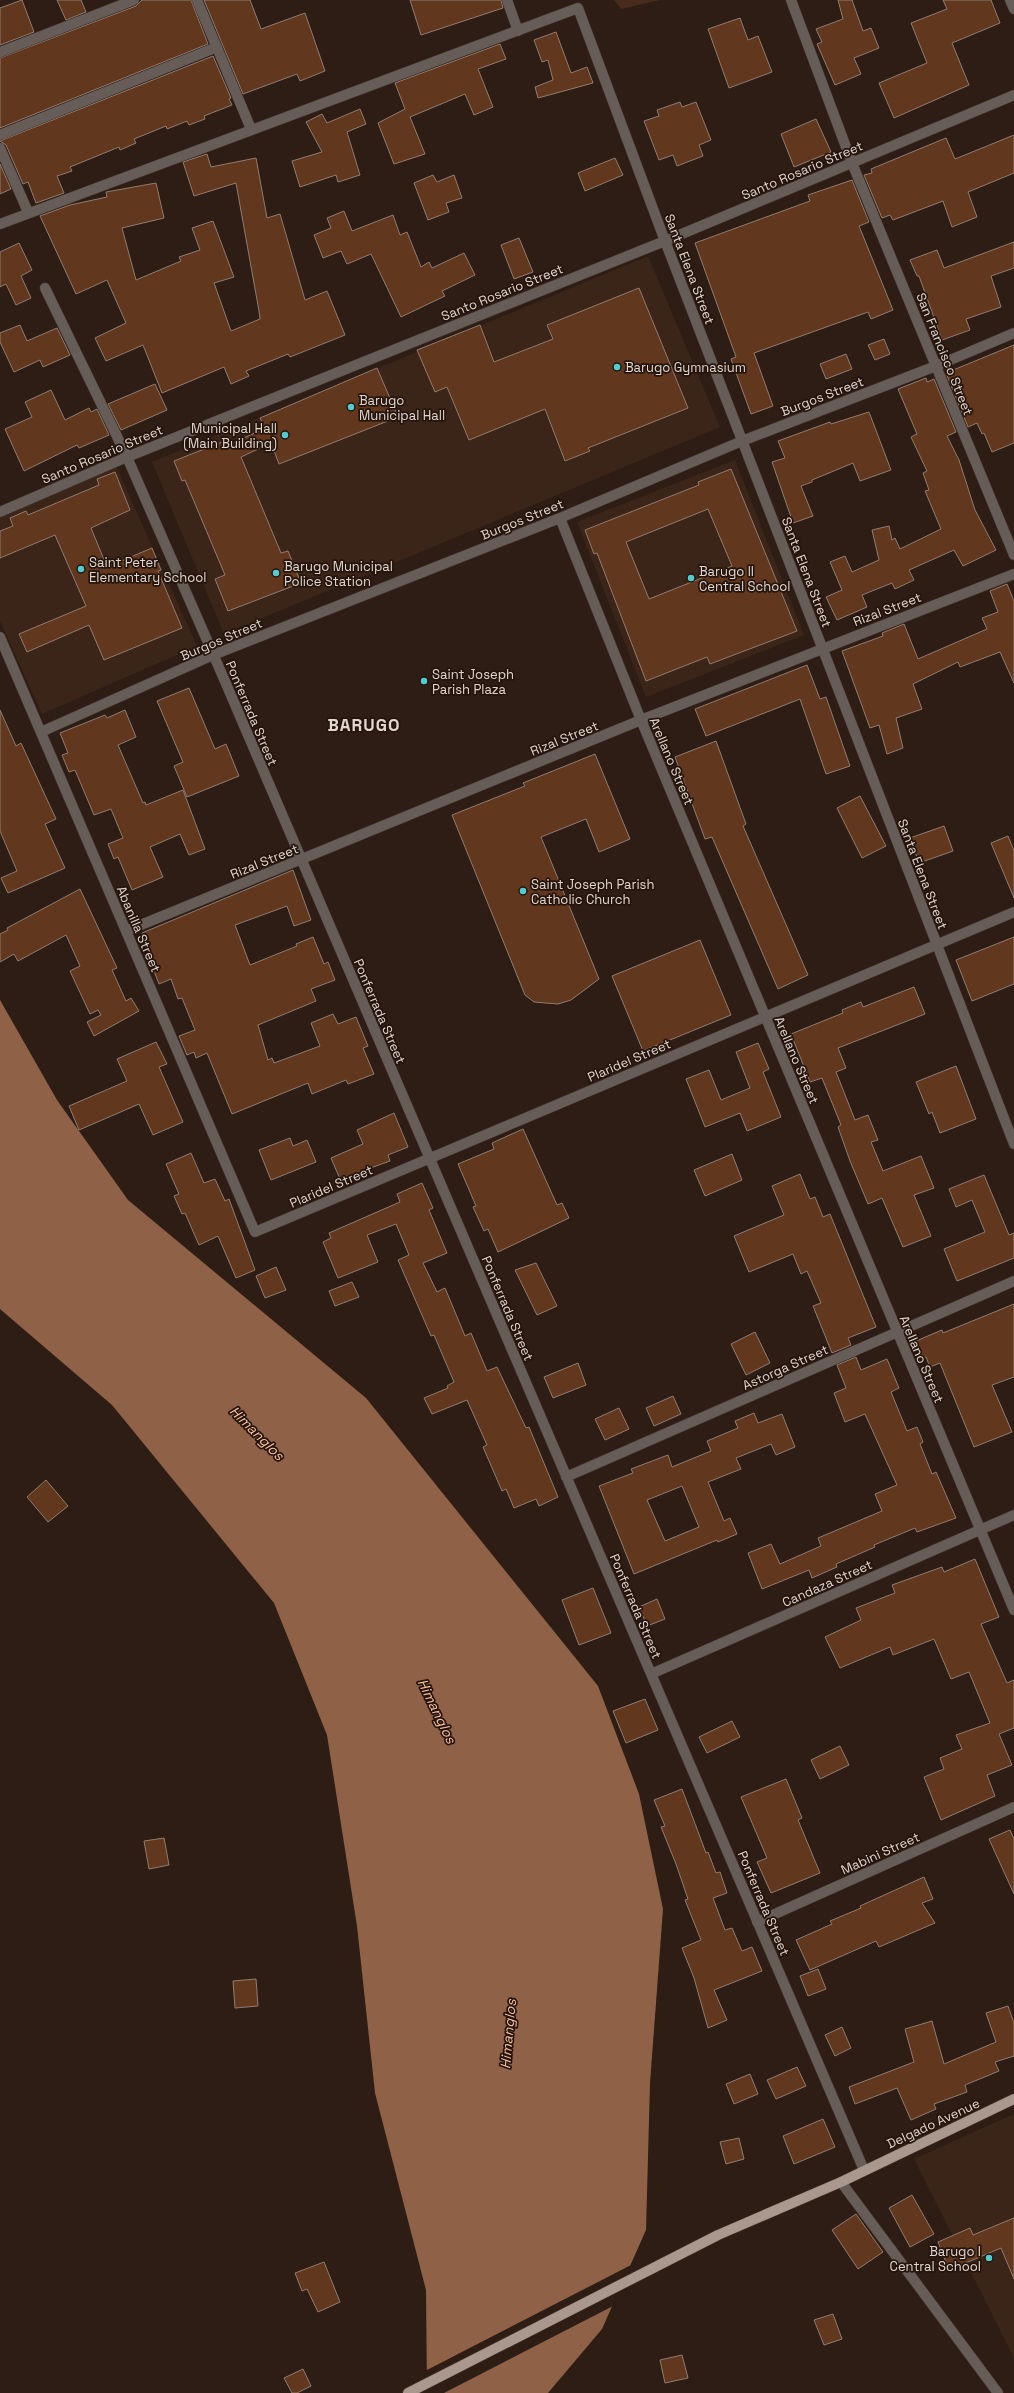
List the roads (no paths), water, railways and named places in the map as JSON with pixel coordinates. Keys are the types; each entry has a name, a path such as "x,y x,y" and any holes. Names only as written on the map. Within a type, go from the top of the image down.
{"main road":[{"name":"Delgado Avenue","path":"408,2393 718,2235 841,2182 1014,2099"}],"street":[{"path":"0,52 134,0"},
{"path":"197,0 251,130"},
{"path":"0,224 28,212 518,31 507,0"},
{"name":"San Francisco Street","path":"791,0 852,163 1014,554"},
{"path":"1010,0 1014,9"},
{"name":"Santa Elena Street","path":"518,31 578,8 665,241 1014,1144"},
{"path":"0,135 217,47"},
{"name":"Santo Rosario Street","path":"0,512 127,457 665,241 1014,95"},
{"path":"0,148 28,212"},
{"name":"Ponferrada Street","path":"45,288 127,457 864,2170"},
{"name":"Burgos Street","path":"41,732 213,655 560,518 742,441 936,366 1014,333"},
{"name":"Arellano Street","path":"560,518 641,720 1014,1610"},
{"name":"Rizal Street","path":"126,931 641,720 1014,574"},
{"name":"Abanilla Street","path":"0,637 255,1232"},
{"name":"Plaridel Street","path":"255,1232 1014,912"},
{"name":"Astorga Street","path":"566,1477 1014,1281"},
{"name":"Candaza Street","path":"651,1674 1014,1515"},
{"name":"Mabini Street","path":"757,1922 1014,1807"},
{"path":"841,2182 998,2393"}],"water":[{"name":"Himanglos","path":"0,1000 57,1100 128,1200 366,1398 598,1686 639,1794 663,1909 650,2083 646,2230 602,2329 548,2393 426,2393 426,2290 375,2093 357,1926 327,1735 274,1603 112,1405 0,1309"}],"place":[{"name":"Barugo Gymnasium","path":"617,367"},
{"name":"Barugo Municipal Hall","path":"351,407"},
{"name":"Municipal Hall (Main Building)","path":"285,435"},
{"name":"Saint Peter Elementary School","path":"81,569"},
{"name":"Barugo Municipal Police Station","path":"276,573"},
{"name":"Barugo II Central School","path":"691,578"},
{"name":"Saint Joseph Parish Plaza","path":"424,681"},
{"name":"Saint Joseph Parish Catholic Church","path":"523,891"},
{"name":"Barugo I Central School","path":"989,2258"}],"district":[{"name":"BARUGO","path":"364,725"}]}
